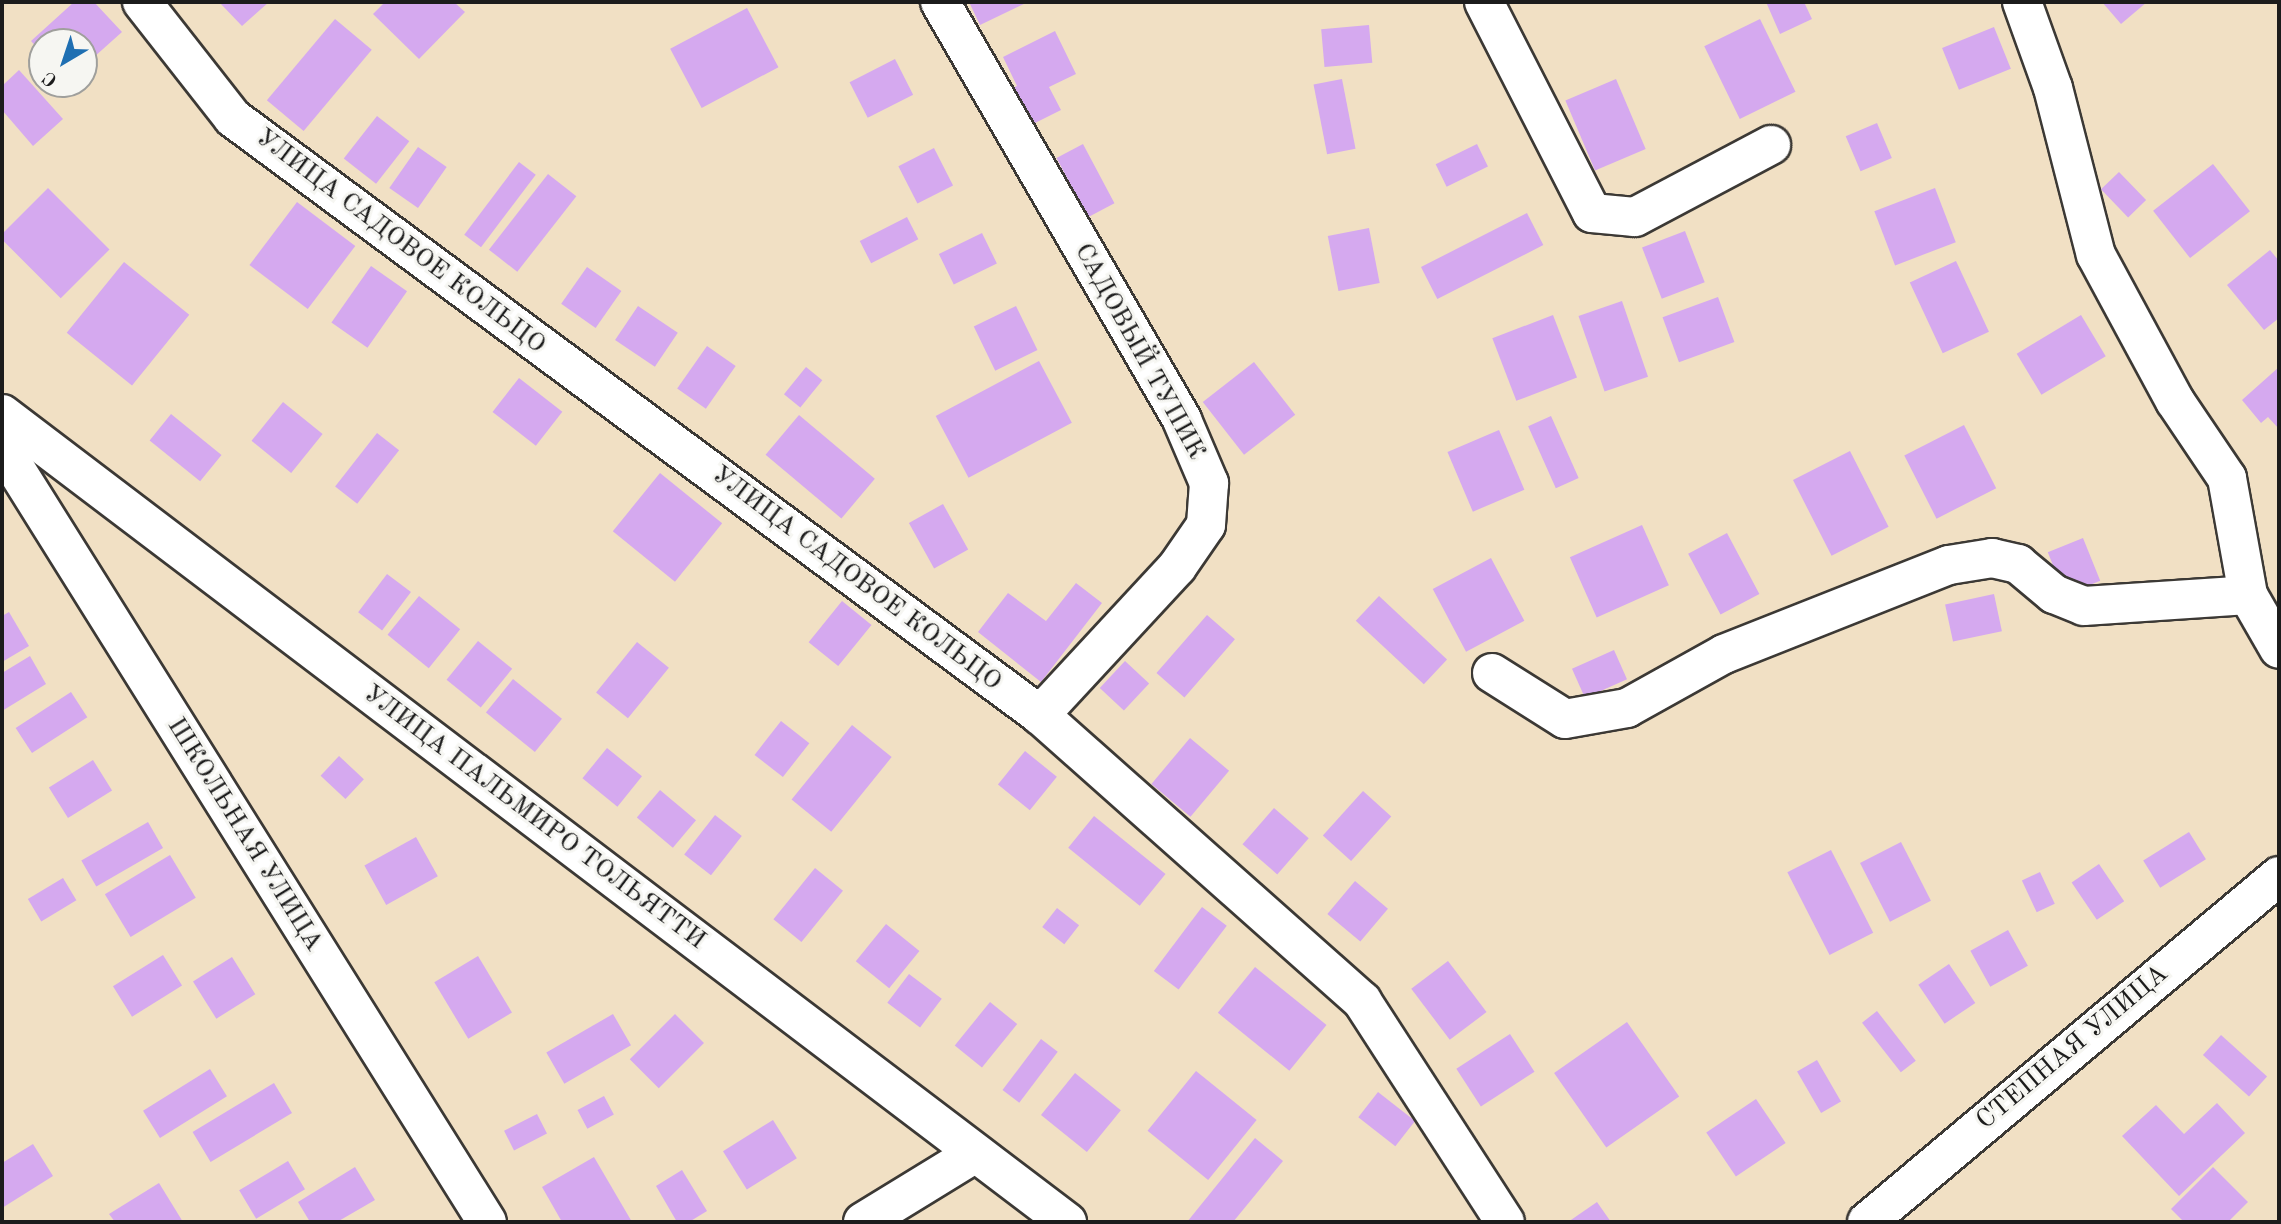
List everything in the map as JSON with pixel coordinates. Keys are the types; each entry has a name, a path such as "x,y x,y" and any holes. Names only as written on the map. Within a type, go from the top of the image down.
{"street":[{"name":"УЛИЦА САДОВОЕ КОЛЬЦО","path":"142,2 233,118 1040,715 1362,1001 1505,1222"},
{"name":"САДОВЫЙ ТУПИК","path":"940,2 1182,420 1209,484 1206,525 1177,567 1040,715"},
{"path":"1484,2 1592,213 1635,217 1771,145"},
{"path":"2022,2 2053,88 2096,255 2175,401 2227,478 2248,595 2279,649"},
{"name":"УЛИЦА ПАЛЬМИРО ТОЛЬЯТТИ","path":"2,414 1067,1222"},
{"name":"ШКОЛЬНАЯ УЛИЦА","path":"2,447 487,1222"},
{"path":"1492,673 1565,719 1627,708 1724,654 1949,565 1992,558 2018,564 2054,593 2084,606 2248,595"},
{"name":"СТЕПНАЯ УЛИЦА","path":"1867,1222 2279,876"},
{"path":"863,1222 974,1154"}],"building":[{"path":"74,2 94,2 122,32 98,53 98,28 45,28"},
{"path":"219,2 269,2 242,26"},
{"path":"385,2 454,2 465,12 419,59 373,14"},
{"path":"969,2 1028,2 980,25"},
{"path":"1766,2 1804,2 1812,19 1780,34"},
{"path":"2102,2 2147,2 2121,24"},
{"path":"747,8 778,67 702,108 670,49"},
{"path":"335,19 372,50 304,131 267,100"},
{"path":"1760,19 1796,92 1740,119 1704,46"},
{"path":"1369,25 1372,63 1324,67 1321,29"},
{"path":"1994,27 2011,69 1959,90 1942,48"},
{"path":"1055,31 1076,74 1049,87 1061,110 1023,129 1005,91 1017,86 1003,57"},
{"path":"895,59 913,95 868,118 850,82"},
{"path":"19,70 28,80 28,98 44,98 63,119 33,146 2,110 2,86"},
{"path":"1342,79 1356,149 1327,154 1314,85"},
{"path":"1616,79 1646,149 1595,170 1565,100"},
{"path":"377,116 409,141 376,184 344,159"},
{"path":"1877,123 1892,158 1861,171 1846,136"},
{"path":"1083,144 1114,203 1088,217 1057,158"},
{"path":"1477,144 1488,166 1447,187 1436,164"},
{"path":"418,147 447,167 418,208 389,188"},
{"path":"934,148 953,185 917,204 898,166"},
{"path":"519,162 536,175 481,247 464,235"},
{"path":"2213,164 2250,211 2190,258 2153,211"},
{"path":"2119,172 2146,200 2128,217 2101,189"},
{"path":"548,174 576,196 517,272 489,250"},
{"path":"48,188 110,250 61,298 2,240 2,234"},
{"path":"1935,188 1956,242 1895,265 1874,211"},
{"path":"297,202 355,246 308,309 249,265"},
{"path":"1527,213 1543,245 1437,299 1421,267"},
{"path":"907,217 918,239 871,263 860,241"},
{"path":"1369,228 1380,283 1338,291 1328,236"},
{"path":"1685,231 1705,282 1662,299 1642,247"},
{"path":"982,233 997,264 954,285 939,254"},
{"path":"2270,250 2279,261 2279,318 2264,330 2227,285"},
{"path":"1956,261 1989,332 1943,353 1910,283"},
{"path":"124,262 189,315 132,386 67,333"},
{"path":"371,266 407,291 367,348 331,323"},
{"path":"587,267 621,291 596,328 561,304"},
{"path":"1718,297 1734,342 1679,362 1663,317"},
{"path":"1622,301 1648,377 1605,392 1579,316"},
{"path":"638,306 678,333 655,367 615,340"},
{"path":"1016,306 1037,350 995,371 974,327"},
{"path":"1553,315 1577,378 1516,401 1492,338"},
{"path":"2081,315 2106,356 2041,395 2017,354"},
{"path":"707,346 736,366 706,409 677,389"},
{"path":"1039,361 1072,423 969,478 936,416"},
{"path":"1254,362 1295,415 1244,455 1203,402"},
{"path":"806,367 822,380 800,407 784,394"},
{"path":"2279,367 2279,429 2268,417 2261,423 2242,400"},
{"path":"519,378 562,412 536,446 493,412"},
{"path":"283,402 323,434 291,473 252,441"},
{"path":"171,414 222,455 200,481 150,440"},
{"path":"799,415 875,479 841,518 766,455"},
{"path":"1551,416 1579,478 1556,488 1528,426"},
{"path":"1964,425 1996,488 1937,519 1904,455"},
{"path":"1499,430 1524,490 1473,512 1447,452"},
{"path":"377,433 399,450 357,504 335,487"},
{"path":"1850,451 1889,527 1832,556 1793,480"},
{"path":"660,473 722,523 675,582 613,531"},
{"path":"943,504 968,549 934,568 909,523"},
{"path":"1642,525 1669,585 1597,617 1570,557"},
{"path":"1727,533 1759,594 1721,615 1688,554"},
{"path":"2083,538 2100,581 2065,595 2048,552"},
{"path":"1491,558 1524,621 1466,652 1433,589"},
{"path":"387,574 411,592 382,630 358,612"},
{"path":"1076,583 1102,603 1041,682 978,632 1008,593 1046,621"},
{"path":"1994,594 2002,631 1953,642 1945,604"},
{"path":"419,596 460,629 429,668 388,635"},
{"path":"1379,596 1447,659 1424,684 1356,621"},
{"path":"842,601 872,625 838,666 809,642"},
{"path":"9,612 29,646 2,662 2,616"},
{"path":"1207,615 1235,639 1184,697 1156,673"},
{"path":"478,641 512,669 481,708 447,680"},
{"path":"637,642 669,668 628,718 596,693"},
{"path":"1614,650 1627,679 1585,698 1572,669"},
{"path":"30,656 46,684 2,711 2,673"},
{"path":"1125,661 1149,684 1124,711 1100,688"},
{"path":"513,679 562,719 535,752 486,712"},
{"path":"71,692 87,717 32,753 16,728"},
{"path":"781,721 809,743 783,777 755,755"},
{"path":"852,725 892,757 831,832 792,800"},
{"path":"1190,738 1229,771 1191,817 1151,784"},
{"path":"607,748 642,776 617,807 582,778"},
{"path":"1025,751 1057,777 1030,810 998,784"},
{"path":"339,756 364,779 345,799 321,776"},
{"path":"93,760 112,791 68,818 49,788"},
{"path":"660,790 696,820 673,848 637,818"},
{"path":"1363,791 1391,816 1351,861 1323,836"},
{"path":"1274,808 1309,838 1277,874 1243,844"},
{"path":"715,815 742,836 711,875 684,854"},
{"path":"1094,816 1165,874 1140,906 1068,848"},
{"path":"148,822 163,848 96,886 81,861"},
{"path":"2189,832 2206,859 2160,888 2143,861"},
{"path":"416,837 438,876 386,905 364,866"},
{"path":"1901,842 1931,901 1890,922 1860,863"},
{"path":"1831,850 1873,933 1830,955 1787,872"},
{"path":"170,855 196,898 131,937 105,894"},
{"path":"2099,864 2124,901 2097,920 2072,882"},
{"path":"815,868 843,891 801,942 773,919"},
{"path":"2040,872 2055,904 2037,912 2022,880"},
{"path":"63,878 76,900 41,921 28,899"},
{"path":"1355,881 1388,909 1360,942 1327,914"},
{"path":"1202,907 1227,926 1179,990 1154,971"},
{"path":"1057,908 1079,925 1064,944 1042,927"},
{"path":"886,924 919,951 889,988 856,961"},
{"path":"2008,930 2028,966 1990,987 1970,951"},
{"path":"163,955 182,986 132,1017 113,986"},
{"path":"478,956 512,1013 468,1039 434,982"},
{"path":"232,957 255,994 216,1019 193,981"},
{"path":"1448,961 1487,1012 1450,1040 1411,989"},
{"path":"1949,964 1975,1003 1945,1024 1918,985"},
{"path":"1255,967 1326,1025 1289,1071 1218,1013"},
{"path":"909,974 942,999 920,1027 887,1003"},
{"path":"990,1002 1017,1024 982,1068 955,1046"},
{"path":"1877,1011 1916,1061 1901,1072 1862,1023"},
{"path":"613,1014 631,1045 564,1084 546,1052"},
{"path":"675,1014 704,1043 659,1088 630,1059"},
{"path":"1627,1022 1679,1097 1606,1148 1554,1073"},
{"path":"1510,1034 1535,1072 1481,1107 1456,1069"},
{"path":"2221,1035 2267,1076 2249,1097 2203,1055"},
{"path":"1041,1039 1058,1052 1019,1103 1002,1090"},
{"path":"1817,1060 1841,1102 1821,1113 1797,1072"},
{"path":"210,1069 227,1096 160,1138 143,1111"},
{"path":"1196,1071 1257,1120 1208,1180 1148,1131"},
{"path":"1075,1073 1121,1110 1087,1152 1041,1115"},
{"path":"274,1083 292,1113 211,1162 193,1132"},
{"path":"1378,1092 1415,1121 1395,1146 1358,1117"},
{"path":"604,1096 614,1115 587,1129 578,1110"},
{"path":"1756,1099 1786,1143 1736,1176 1706,1133"},
{"path":"2217,1103 2245,1133 2179,1196 2122,1136 2156,1105 2184,1134"},
{"path":"537,1114 547,1134 514,1150 504,1131"},
{"path":"773,1120 797,1158 747,1189 723,1151"},
{"path":"1255,1138 1283,1161 1233,1222 1187,1222"},
{"path":"33,1144 53,1176 2,1208 2,1163"},
{"path":"594,1157 632,1222 562,1222 542,1187"},
{"path":"288,1161 305,1189 256,1219 239,1190"},
{"path":"355,1167 375,1200 337,1222 310,1222 298,1202"},
{"path":"2213,1167 2248,1202 2228,1222 2184,1222 2171,1209"},
{"path":"682,1170 707,1211 689,1222 677,1222 656,1186"},
{"path":"159,1183 183,1222 115,1222 109,1214"},
{"path":"1597,1202 1611,1222 1568,1222"}]}
